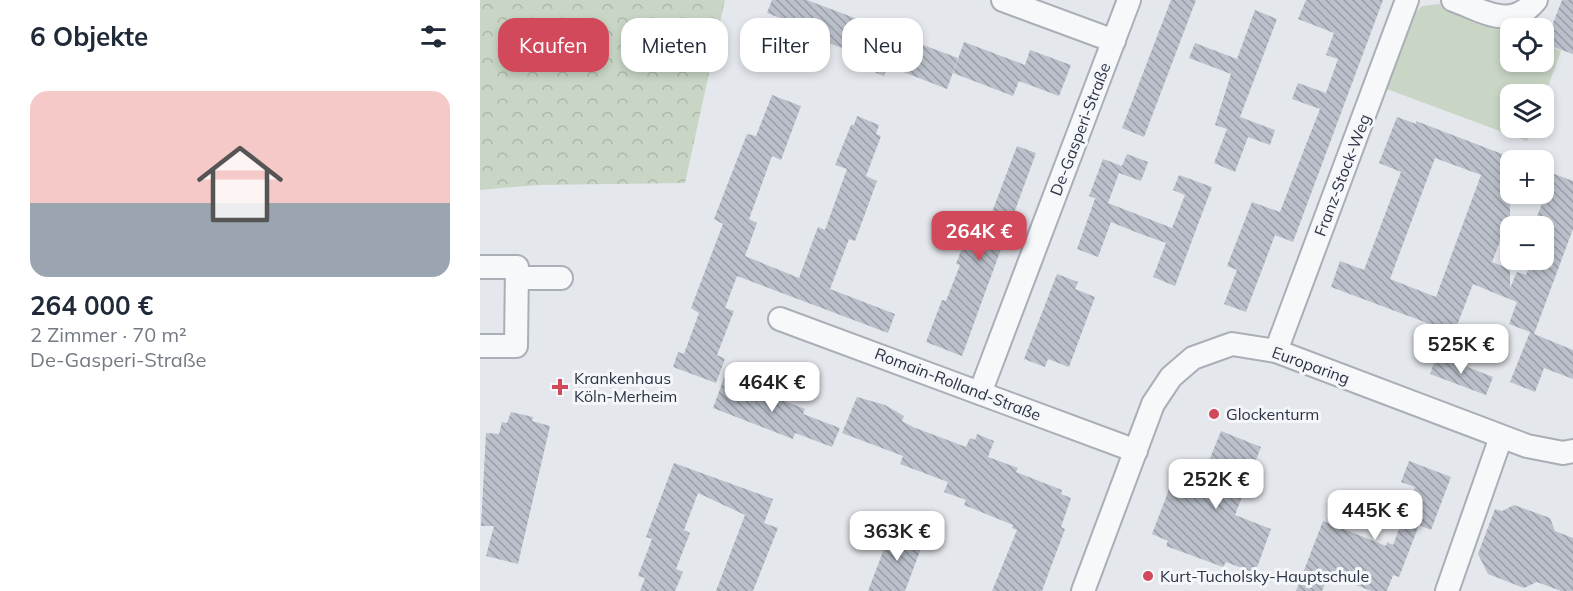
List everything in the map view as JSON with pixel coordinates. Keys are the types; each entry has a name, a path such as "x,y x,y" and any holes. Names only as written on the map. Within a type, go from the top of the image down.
{"street":[{"path":"1003,0 1114,40"},
{"name":"De-Gasperi-Straße","path":"980,393 1129,0"},
{"name":"Franz-Stock-Weg","path":"1276,351 1407,0"},
{"path":"1453,0 1496,16 1512,18 1527,11 1536,0"},
{"path":"480,267 517,267 516,346 480,346"},
{"path":"517,278 561,278"},
{"name":"Romain-Rolland-Straße","path":"780,319 1136,451"},
{"name":"Europaring","path":"1083,591 1153,404 1171,376 1193,358 1232,344 1276,351 1502,437 1563,453 1573,452"},
{"path":"1447,591 1502,437"}],"green space":[{"path":"480,0 725,0 721,18 621,18 621,72 709,72 685,183 537,185 480,190"},
{"path":"1440,4 1500,28 1500,72 1553,72 1549,84 1500,84 1500,131 1384,88 1410,19 1422,6"},
{"path":"1554,48 1561,51 1554,70"}],"building":[{"path":"772,0 807,0 855,18 842,18 842,48 830,44 830,18 780,18 767,13"},
{"path":"1171,0 1196,0 1144,137 1122,128"},
{"path":"1306,0 1383,0 1293,242 1275,235 1246,312 1224,304 1237,270 1227,266 1252,202 1280,212 1320,109 1292,99 1298,83 1326,93 1338,59 1326,55 1334,33 1298,19"},
{"path":"1562,0 1573,0 1573,54 1554,47 1554,21"},
{"path":"1255,10 1277,19 1240,117 1275,130 1270,145 1248,137 1235,172 1214,163 1227,129 1215,125 1231,74 1189,58 1195,43 1237,59"},
{"path":"964,42 1025,65 1030,50 1071,65 1059,96 1019,81 1013,96 953,73"},
{"path":"923,45 958,58 947,89 903,72 923,72"},
{"path":"874,72 886,72 884,76"},
{"path":"772,95 801,106 781,160 772,156 749,219 757,223 745,256 799,278 818,227 825,230 847,169 835,165 857,116 879,125 876,134 881,136 866,176 877,181 855,241 849,239 830,289 895,314 888,333 737,276 725,308 734,311 717,355 725,359 716,383 673,367 678,352 684,354 699,313 691,308 723,224 714,219 747,134 756,136"},
{"path":"1397,117 1416,124 1416,121 1500,153 1500,204 1510,204 1510,216 1500,216 1500,241 1492,262 1500,265 1500,270 1510,270 1510,288 1517,272 1526,275 1528,270 1554,270 1554,216 1537,216 1542,204 1554,204 1554,174 1573,181 1573,229 1534,334 1573,350 1573,379 1544,368 1535,392 1510,382 1530,332 1509,324 1517,302 1473,284 1454,333 1331,287 1340,261 1364,270 1401,172 1379,163","holes":["1435,158 1481,175 1436,297 1390,279"]},
{"path":"1017,146 1036,153 962,356 926,342 942,300 946,301 960,265 956,264 972,222 986,228"},
{"path":"1127,154 1148,162 1141,181 1119,173 1108,203 1172,228 1185,195 1173,190 1179,175 1212,187 1175,286 1153,277 1166,243 1111,222 1098,257 1077,249 1095,199 1097,199 1089,196 1103,159 1122,166"},
{"path":"1057,274 1078,282 1075,289 1095,297 1069,367 1048,359 1045,367 1024,359"},
{"path":"1437,355 1493,377 1486,395 1430,374"},
{"path":"724,378 805,409 803,414 840,428 832,447 795,433 793,439 713,408"},
{"path":"857,397 885,405 904,416 902,421 913,427 966,447 970,438 975,440 977,434 994,441 988,457 1018,468 1016,472 1062,490 1061,494 1071,498 1061,527 1065,529 1042,591 992,591 1017,530 1012,528 1013,525 964,505 966,500 944,492 948,482 900,464 903,456 842,433"},
{"path":"511,412 533,417 532,421 550,426 518,564 486,556 494,526 481,526 486,433 499,434 502,422 507,423"},
{"path":"1221,431 1261,447 1235,515 1271,529 1255,573 1226,562 1223,567 1166,546 1168,541 1152,534 1173,479 1198,488"},
{"path":"1409,461 1451,477 1431,530 1419,525 1399,577 1393,575 1387,591 1371,591 1329,574 1322,591 1296,591 1323,521 1386,546 1387,542 1393,545 1415,487 1401,482"},
{"path":"674,463 773,499 764,523 778,528 753,591 716,591 745,515 698,493 684,530 690,533 676,569 683,572 675,591 640,591 645,578 638,576 652,539 646,537"},
{"path":"1514,505 1550,518 1555,531 1573,538 1573,591 1561,591 1537,582 1524,588 1488,574 1478,554 1495,509 1502,511"},
{"path":"892,528 924,540 905,591 868,591"}],"place":[{"name":"Krankenhaus Köln-Merheim","path":"560,387"},
{"name":"Glockenturm","path":"1214,414"},
{"name":"Kurt-Tucholsky-Hauptschule","path":"1148,576"}]}
